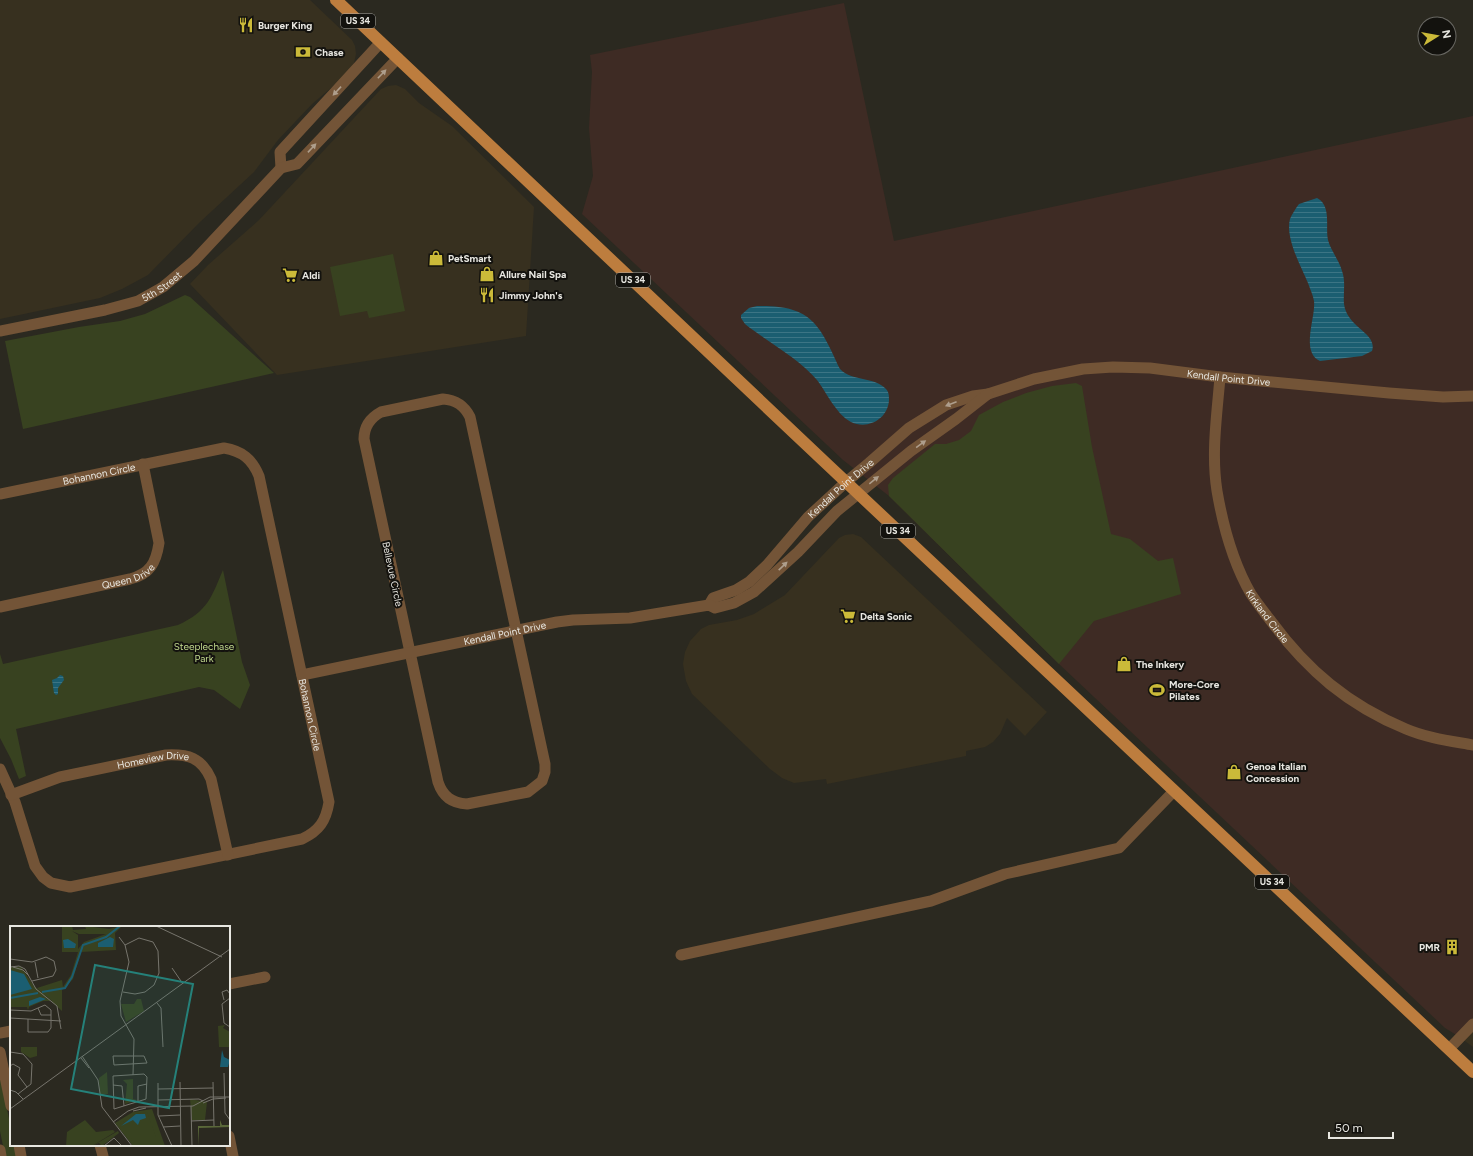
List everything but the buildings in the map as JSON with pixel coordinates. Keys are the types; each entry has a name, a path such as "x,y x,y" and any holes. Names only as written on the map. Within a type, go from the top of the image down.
{"main road":[{"name":"US 34","path":"336,0 1473,1072"}],"street":[{"path":"281,168 280,152 381,42"},
{"name":"5th Street","path":"0,331 105,310 138,301 163,287 194,261 281,168 297,164 398,58"},
{"name":"Kendall Point Drive","path":"752,587 777,553 808,517 908,428 946,405 973,396 988,394 1034,379 1083,369 1113,367 1150,368 1220,377 1389,393 1443,397 1473,396"},
{"name":"Kirkland Circle","path":"1220,377 1214,442 1217,490 1232,552 1251,594 1278,631 1308,666 1344,696 1375,715 1407,730 1444,740 1473,745"},
{"name":"Kendall Point Drive","path":"302,675 557,622 630,618 709,604 713,598 736,590 752,587 798,552 834,514 858,493 911,451 988,394"},
{"name":"Bellevue Circle","path":"443,399 459,403 467,410 472,424 517,630 546,764 542,781 528,792 467,804 457,803 444,795 438,782 364,440 364,433 372,419 381,412 443,399"},
{"name":"Bohannon Circle","path":"0,494 224,448 238,451 250,460 259,476 329,802 323,823 312,834 302,838 79,886 62,886 51,883 43,877 35,866 12,795 0,769"},
{"name":"Queen Drive","path":"0,607 119,582 142,575 148,570 158,553 159,543 143,464"},
{"name":"Homeview Drive","path":"12,795 60,777 166,755 183,754 196,760 208,771 228,855"},
{"path":"680,955 931,900 1005,874 1119,848 1174,791"},
{"path":"230,984 265,977"},
{"path":"1449,1049 1473,1024"},
{"path":"0,1033 10,1031"},
{"path":"0,1052 10,1101"},
{"path":"230,1141 233,1156"},
{"path":"19,1146 21,1156"},
{"path":"100,1146 103,1156"},
{"path":"0,1150 1,1156"}],"shaded area":[{"path":"0,0 310,0 352,40 355,46 356,54 354,63 349,71 312,104 278,140 254,172 200,222 148,275 122,289 100,298 0,319"},
{"path":"844,3 894,241 1473,116 1473,1020 1458,1036 1445,1028 1059,664 889,496 843,460 582,214 593,176 589,128 592,72 590,55"},
{"path":"396,85 405,89 419,103 452,126 534,207 526,336 277,375 190,284 208,265 259,220 381,89"},
{"path":"853,534 861,537 1047,712 1025,736 1007,718 1000,734 993,742 985,747 966,751 966,756 827,784 826,779 794,783 782,778 770,769 692,694 686,681 683,664 685,652 690,641 701,629 709,625 737,620 754,614 785,595 839,538 845,535"},
{"path":"1473,1020 1473,1047 1458,1036"}],"green space":[{"path":"393,254 405,311 369,318 367,311 340,316 330,267"},
{"path":"185,295 190,297 274,373 23,429 5,341 120,321 145,314"},
{"path":"1076,383 1082,386 1092,447 1111,534 1130,539 1158,561 1173,558 1181,594 1094,621 1059,664 889,496 888,485 893,478 935,444 946,444 959,440 971,431 979,415 1003,402 1026,393 1052,386"},
{"name":"Steeplechase Park","path":"223,570 242,662 250,685 240,709 214,690 199,687 16,729 26,776 19,779 0,738 0,654 3,664 178,625 196,614 207,603"},
{"path":"0,1076 10,1123 10,1146 15,1146 17,1156 5,1156 0,1131"}],"water":[{"path":"1317,198 1325,206 1328,240 1341,267 1344,283 1344,304 1346,312 1350,319 1371,339 1373,345 1372,351 1362,356 1320,361 1314,356 1311,350 1310,334 1314,301 1308,283 1294,252 1289,227 1290,219 1299,204"},
{"path":"757,306 790,309 801,313 811,320 826,340 840,369 851,376 875,382 887,390 889,400 885,413 876,421 864,425 851,422 841,414 810,372 745,324 741,318 741,315 749,308"},
{"path":"60,675 63,676 64,680 58,688 58,694 56,695 54,693 52,680"}],"place":[{"name":"Burger King","path":"246,25"},
{"name":"Chase","path":"303,52"},
{"name":"PetSmart","path":"436,258"},
{"name":"Allure Nail Spa","path":"487,274"},
{"name":"Aldi","path":"290,275"},
{"name":"Jimmy John's","path":"487,295"},
{"name":"Delta Sonic","path":"848,616"},
{"name":"The Inkery","path":"1124,664"},
{"name":"More-Core Pilates","path":"1157,690"},
{"name":"Genoa Italian Concession","path":"1234,772"},
{"name":"PMR","path":"1452,947"}]}
